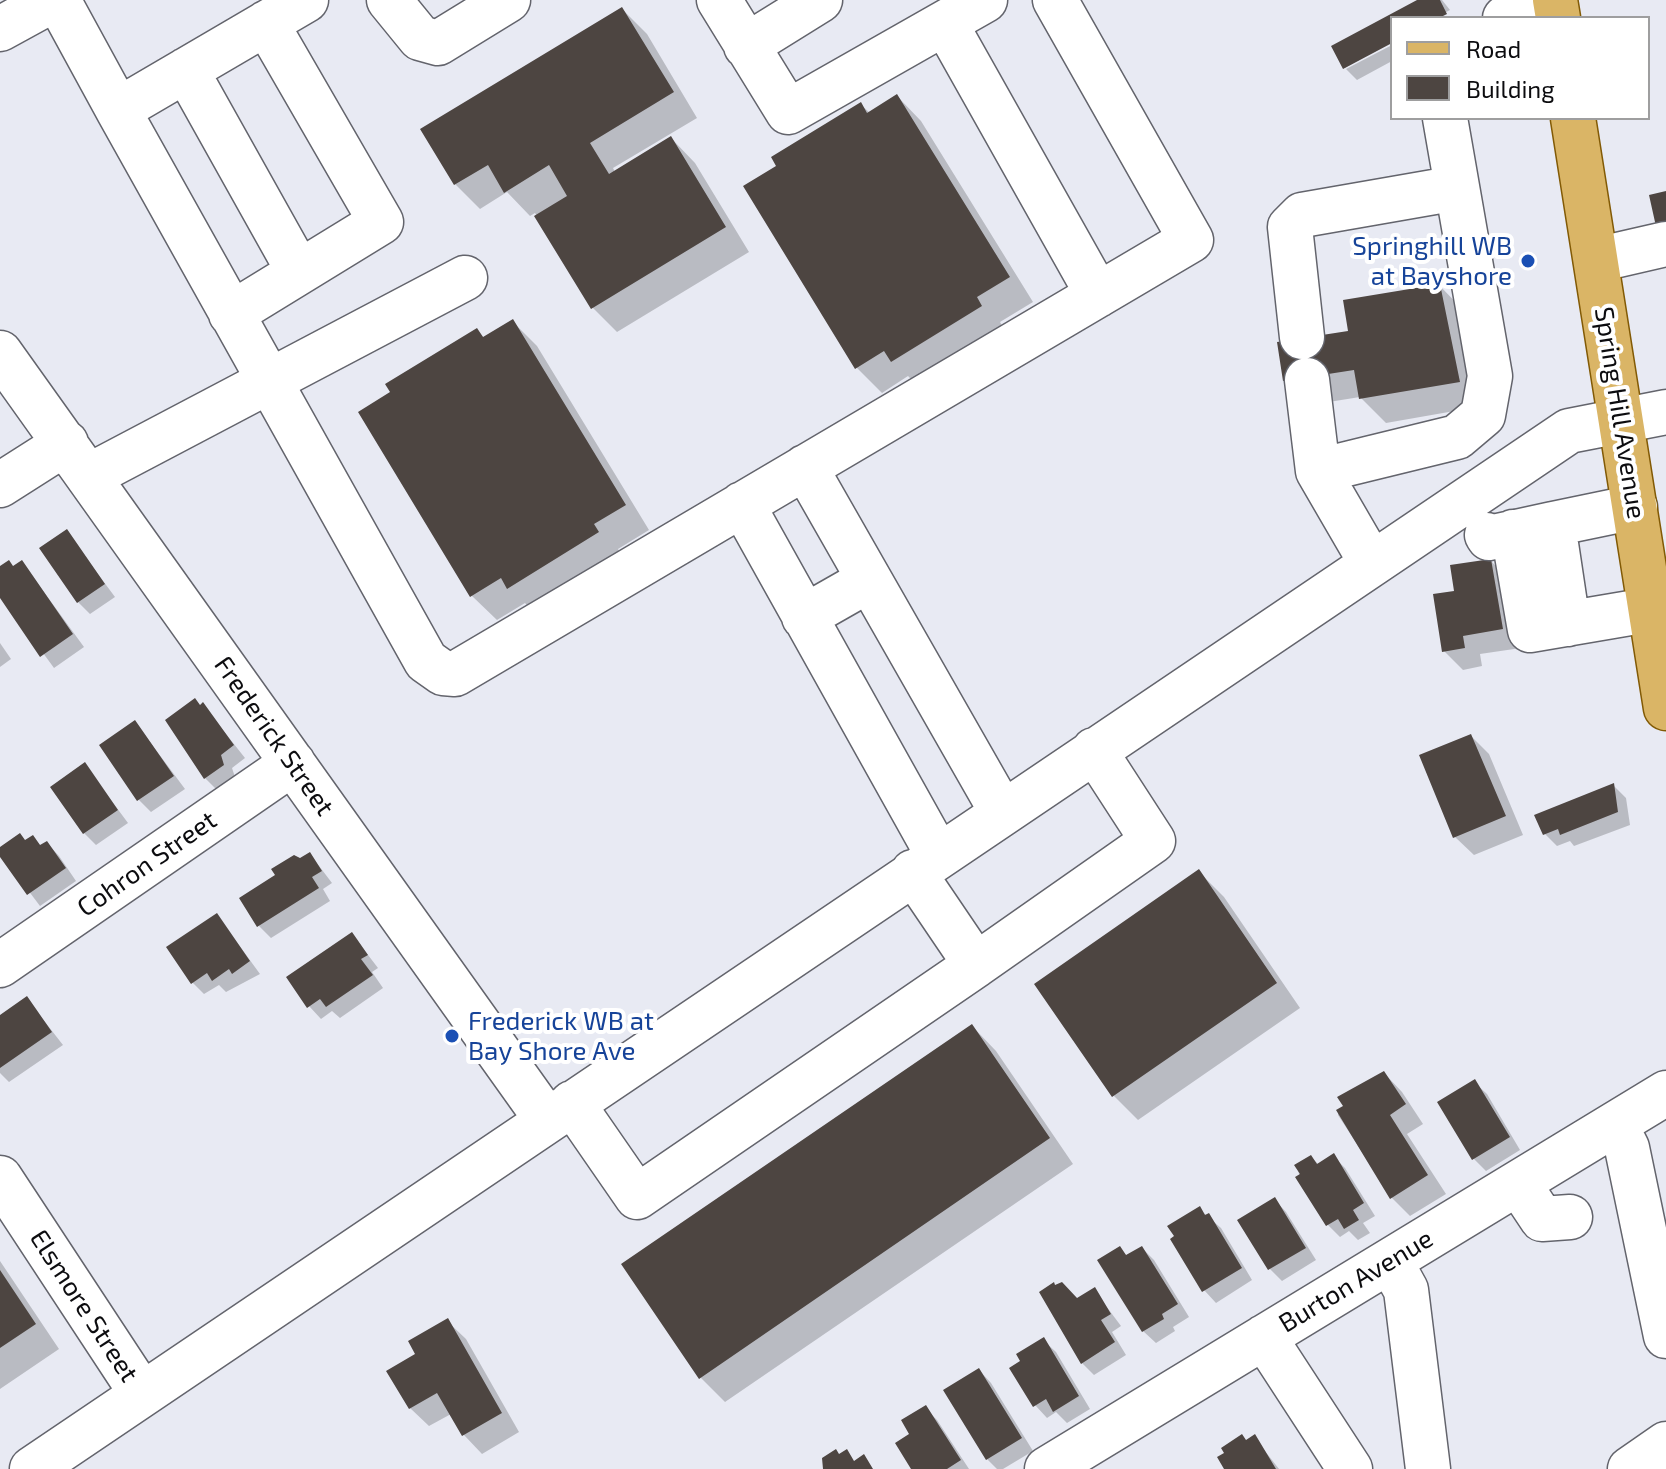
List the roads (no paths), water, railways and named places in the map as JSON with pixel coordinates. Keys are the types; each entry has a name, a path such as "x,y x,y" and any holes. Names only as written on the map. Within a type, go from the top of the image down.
{"main road":[{"name":"Spring Hill Avenue","path":"1573,120 1635,507 1658,608 1666,708"}],"street":[{"path":"0,29 56,0 426,661 443,673 455,674 1191,240 1055,0"},
{"path":"118,110 306,0"},
{"path":"389,0 420,38 438,43 508,0"},
{"path":"719,0 788,112 985,0"},
{"path":"746,46 820,0"},
{"path":"1510,16 1554,0"},
{"path":"231,314 381,222 266,23"},
{"path":"945,23 1098,295"},
{"path":"186,70 299,272"},
{"path":"1318,471 1457,437 1483,415 1490,376 1445,120"},
{"path":"1302,337 1290,227 1302,215 1457,188"},
{"path":"1596,260 1666,244"},
{"path":"0,485 78,460 268,382 465,278"},
{"name":"Frederick Street","path":"0,353 293,763 560,1111 637,1197 976,965"},
{"path":"1307,380 1318,471 1372,564"},
{"path":"32,1469 1569,431 1666,412"},
{"path":"805,467 1002,812"},
{"path":"1507,472 1534,528 1568,624 1658,608"},
{"path":"1466,501 1489,538 1635,507"},
{"path":"742,504 804,617 976,965 1153,841 1094,750"},
{"path":"804,617 869,580"},
{"name":"Cohron Street","path":"0,965 293,763"},
{"name":"Burton Avenue","path":"1047,1469 1666,1093"},
{"path":"1615,1124 1627,1148 1666,1336"},
{"name":"Elsmore Street","path":"0,1178 142,1394"},
{"path":"1518,1183 1542,1219 1581,1216 1638,1201"},
{"path":"1390,1261 1406,1290 1428,1469"},
{"path":"1264,1337 1350,1469"},
{"path":"1630,1469 1666,1444"}],"place":[{"name":"Springhill WB at Bayshore","path":"1528,261"},
{"name":"Frederick WB at Bay Shore Ave","path":"452,1036"}]}
